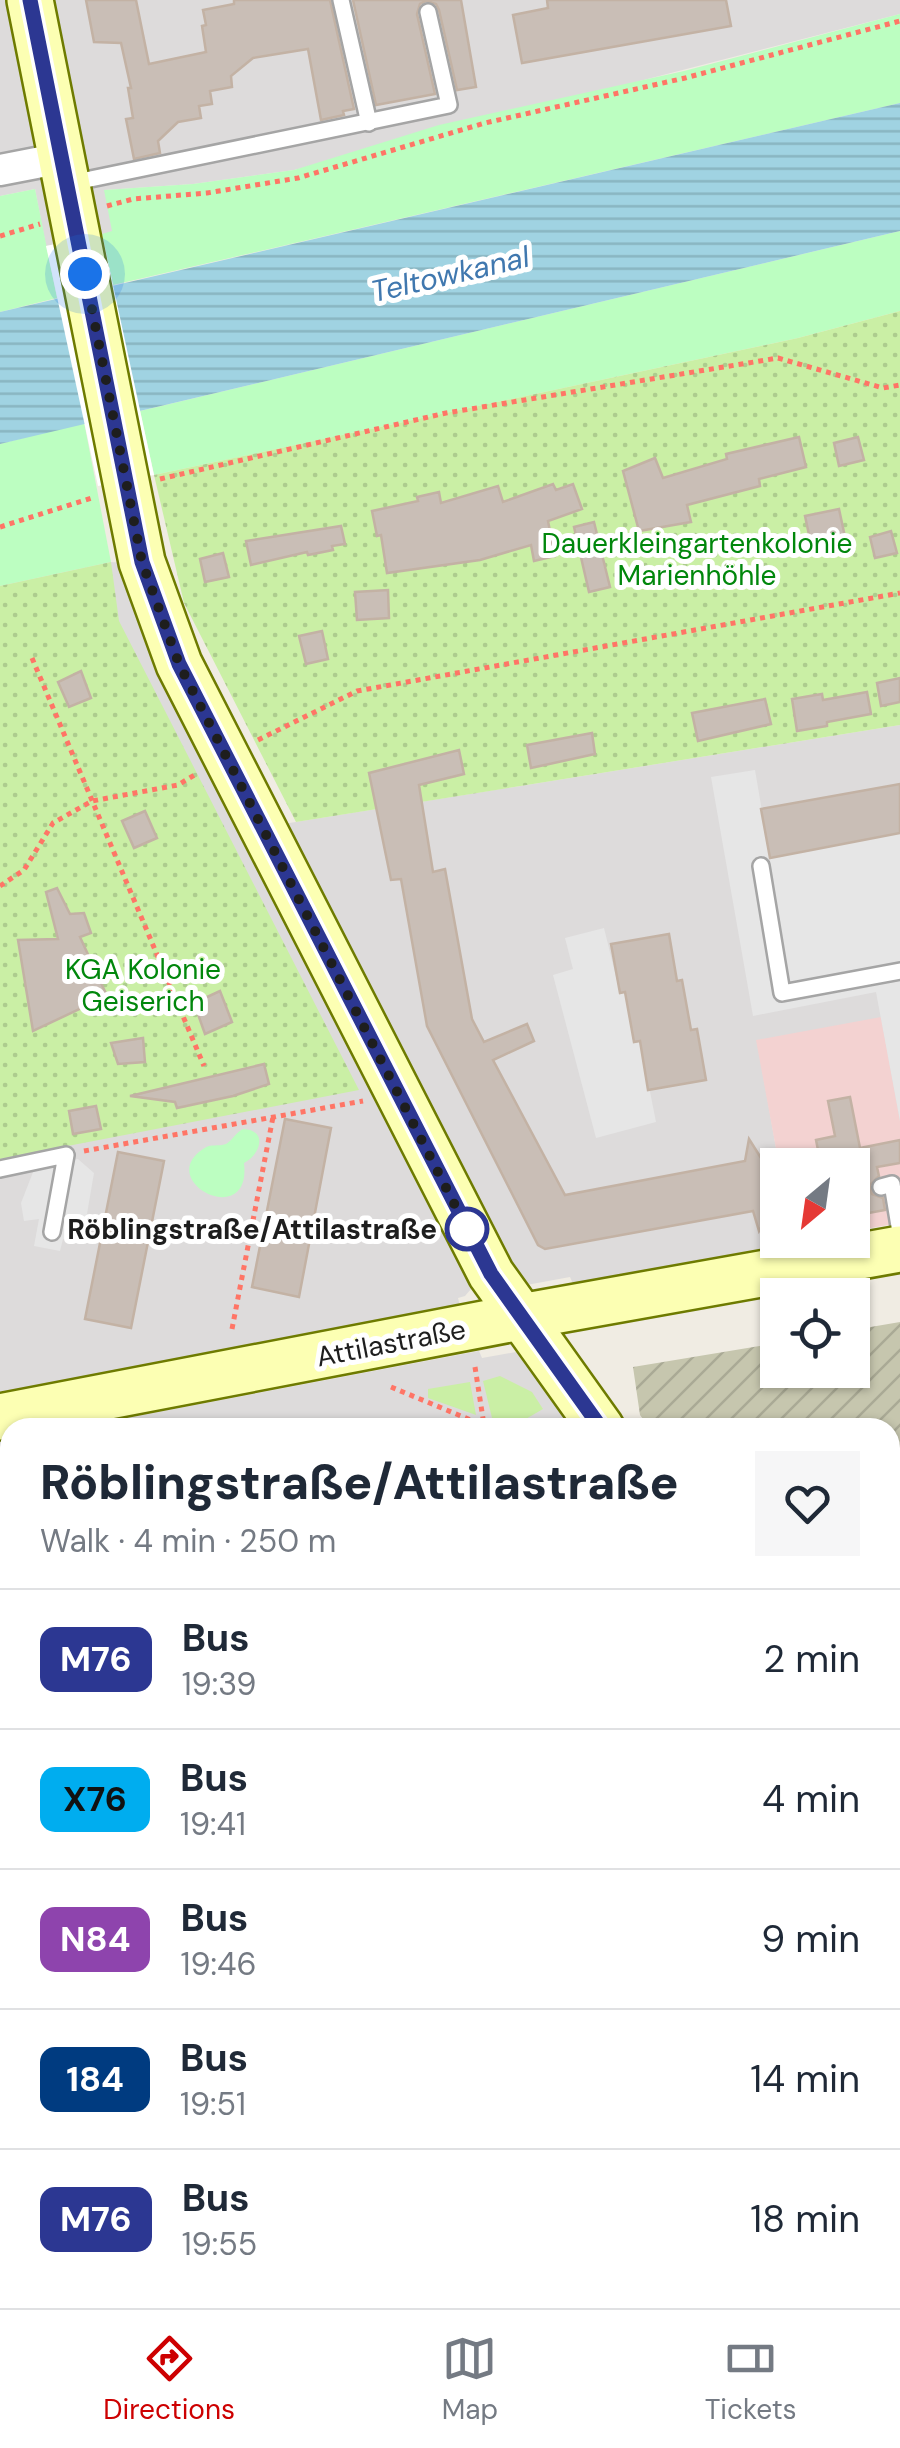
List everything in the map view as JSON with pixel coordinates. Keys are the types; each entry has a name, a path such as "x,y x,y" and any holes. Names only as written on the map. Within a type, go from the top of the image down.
{"street":[{"path":"30,0 142,562 179,664 491,1274 594,1418"},
{"path":"0,170 71,202"},
{"name":"Attilastraße","path":"0,1417 812,1259 900,1249"}],"lane":[{"path":"341,0 368,123"},
{"path":"71,202 449,105 428,12"},
{"path":"761,866 782,993 900,972"},
{"path":"0,1168 66,1155 52,1232"},
{"path":"880,1186 892,1184 900,1232"}],"path":[{"path":"0,236 71,202 207,192 298,178 485,123 686,78 900,21"},
{"path":"0,526 128,485 446,414 778,358 883,388 900,385"},
{"path":"251,743 357,690 900,593"},
{"path":"32,658 204,1066"},
{"path":"0,886 24,870 53,822 92,801 178,784 202,771"},
{"path":"66,1155 369,1100"},
{"path":"232,1329 273,1117"},
{"path":"475,1368 485,1418"},
{"path":"391,1387 467,1418"}],"shaded area":[{"path":"0,0 13,0 38,139 33,148 0,157"},
{"path":"48,0 900,0 900,14 294,170 193,184 105,190 113,232 95,236"},
{"path":"38,177 43,180 61,243 46,246 35,189 0,196 0,183"},
{"path":"111,562 124,563 471,1277 471,1289 458,1298 460,1306 0,1395 0,586"},
{"path":"900,725 900,1121 757,1040 776,1148 760,1148 760,1249 574,1286 570,1277 521,1286 277,825"},
{"path":"755,770 770,858 900,833 900,1121 876,992 753,1016 711,777"},
{"path":"604,928 620,993 625,992 634,1041 640,1041 656,1122 596,1138 553,975 573,969 565,938"},
{"path":"881,1017 900,1121 900,1223 870,1228 870,1148 776,1148 756,1040"},
{"path":"78,1159 94,1173 82,1243 63,1239 60,1251 34,1246 39,1219 24,1221 21,1203 35,1167"},
{"path":"900,1322 900,1418 642,1418 633,1367 760,1346 760,1388 870,1388 870,1327"},
{"path":"479,1351 482,1358 516,1352 524,1356 571,1418 127,1418"}],"green space":[{"path":"900,14 900,103 113,285 102,234 112,231 104,190 193,184 294,170 439,125 684,71"},
{"path":"35,189 57,298 0,312 0,196"},
{"path":"900,231 900,311 798,338 154,475 140,411"},
{"name":"Dauerkleingartenkolonie Marienhöhle","path":"900,311 900,725 296,822 184,603 154,475 798,338"},
{"path":"84,422 111,562 0,586 0,444"},
{"name":"KGA Kolonie Geiserich","path":"111,562 119,621 359,1090 0,1159 0,586"},
{"path":"243,1129 256,1133 259,1143 255,1154 244,1163 243,1183 234,1194 208,1194 190,1175 191,1162 203,1149 226,1144"},
{"path":"500,1376 532,1392 543,1409 528,1418 492,1418 483,1381"},
{"path":"470,1382 476,1415 428,1398 428,1389"}],"water":[{"name":"Teltowkanal","path":"900,103 900,231 0,444 0,312"}],"pier":[{"path":"102,234 154,475 98,486 46,246"}],"building":[{"path":"86,0 136,0 149,64 206,52 203,10 234,4 234,0 330,0 354,109 321,120 308,49 253,58 231,76 232,87 210,91 212,104 199,106 201,118 178,122 158,141 160,153 134,159 126,119 133,118 131,88 121,43 94,42"},
{"path":"353,0 461,0 476,87 457,90 439,10 436,4 426,1 420,4 417,14 435,94 376,105"},
{"path":"547,0 726,0 731,26 522,63 513,15 548,8"},
{"path":"799,437 806,467 759,479 760,486 687,505 691,522 639,531 623,471 655,458 663,478 727,459 726,454"},
{"path":"858,437 864,460 839,466 834,443"},
{"path":"553,484 556,490 573,484 582,509 548,521 555,556 534,561 531,545 480,560 387,573 381,535 377,536 372,511 439,492 441,503 498,486 503,502"},
{"path":"839,509 845,537 811,544 805,516"},
{"path":"594,522 610,587 589,592 574,527"},
{"path":"341,526 345,544 332,546 333,550 251,565 246,541"},
{"path":"891,531 897,553 875,558 870,537"},
{"path":"223,553 229,577 205,582 200,559"},
{"path":"388,590 389,618 357,620 355,592"},
{"path":"322,631 328,659 306,664 299,636"},
{"path":"81,671 91,698 69,707 58,682"},
{"path":"900,678 900,702 881,706 877,683"},
{"path":"867,692 871,714 797,731 792,699 822,694 823,700"},
{"path":"765,699 771,724 698,741 692,713"},
{"path":"592,733 595,754 531,768 527,745"},
{"path":"459,750 464,774 419,785 433,872 445,869 472,1019 484,1042 527,1024 534,1041 493,1060 565,1195 745,1161 749,1139 760,1156 759,1231 753,1211 545,1249 538,1245 427,1026 401,879 391,880 369,773"},
{"path":"900,784 900,833 770,858 761,809"},
{"path":"145,811 157,838 134,848 122,821"},
{"path":"57,888 70,914 84,913 91,933 80,937 107,996 33,1031 18,940 58,939 46,892"},
{"path":"669,934 691,1030 697,1029 706,1080 648,1090 640,1041 634,1042 611,944"},
{"path":"220,991 232,1022 205,1034 194,1003"},
{"path":"143,1038 145,1062 118,1064 111,1043"},
{"path":"264,1064 269,1084 233,1096 177,1108 175,1102 130,1096"},
{"path":"850,1097 860,1148 818,1148 816,1140 835,1136 828,1101"},
{"path":"96,1106 101,1129 73,1134 69,1111"},
{"path":"285,1119 331,1128 299,1297 252,1287"},
{"path":"900,1140 900,1163 877,1167 879,1176 870,1185 870,1148 860,1148"},
{"path":"118,1152 164,1161 131,1328 85,1319"},
{"path":"870,1185 872,1194 883,1198 885,1210 870,1213"}],"bus line":[{"name":"M76","path":"30,0 142,562 179,664 491,1274 594,1418"}],"place":[{"name":"Röblingstraße/Attilastraße","path":"467,1229"}],"route":[{"path":"85,274 142,562 179,664 467,1229"}]}
